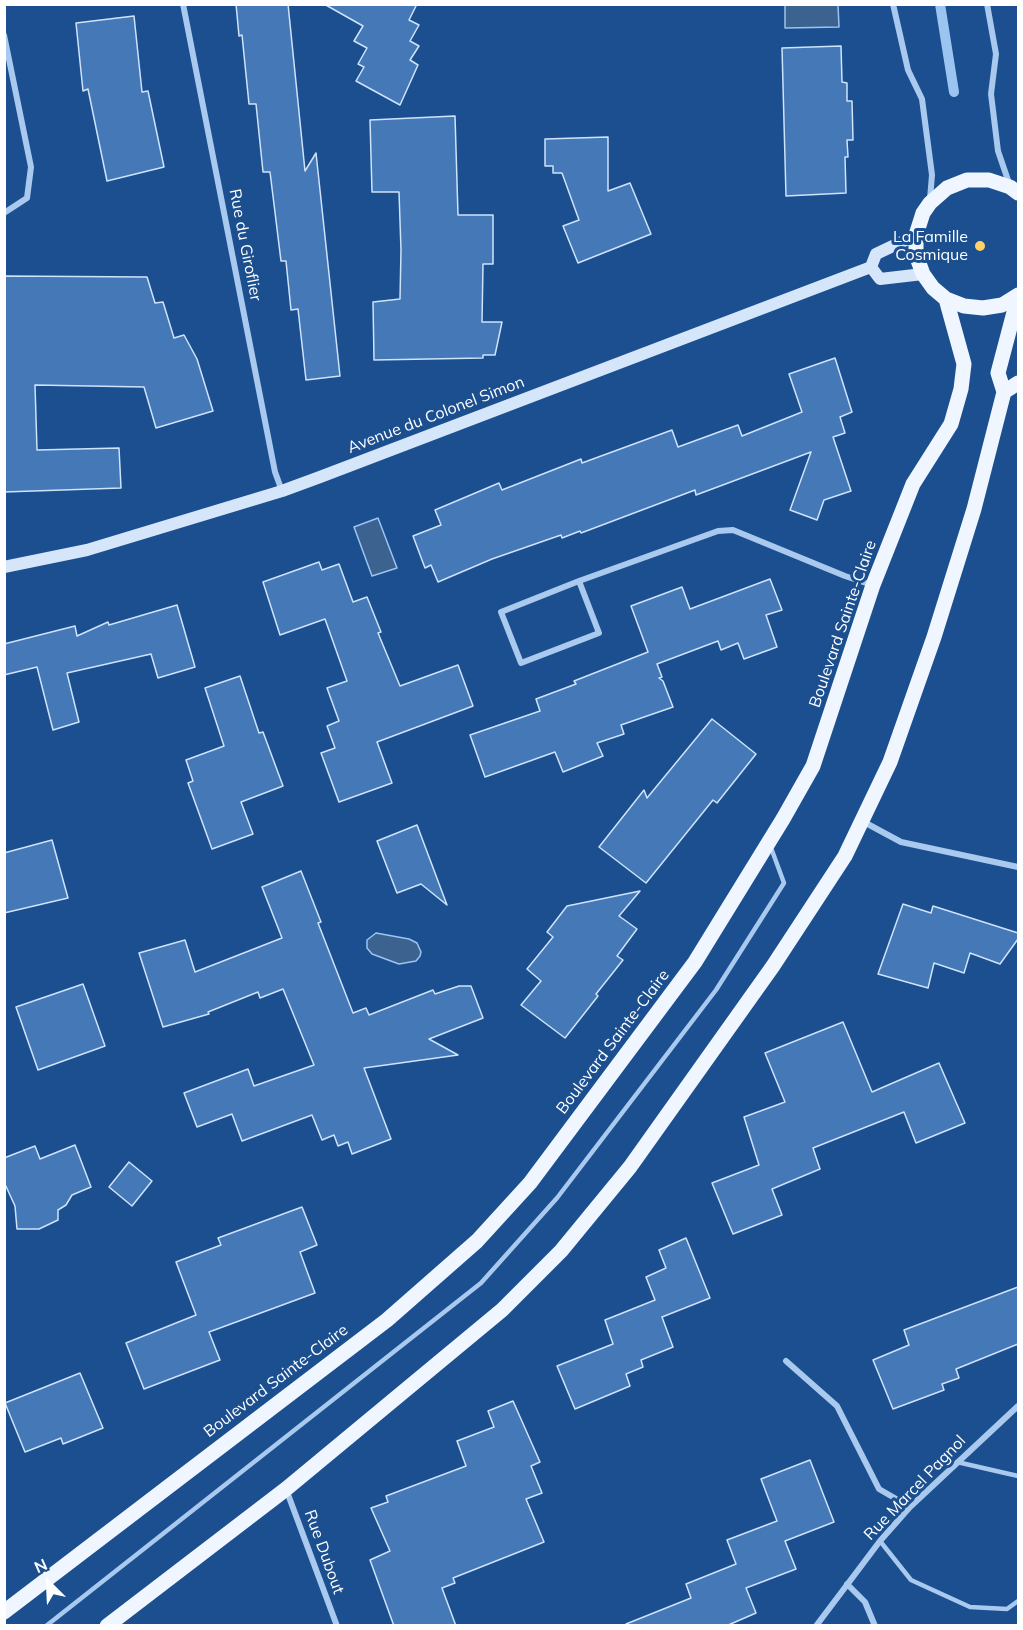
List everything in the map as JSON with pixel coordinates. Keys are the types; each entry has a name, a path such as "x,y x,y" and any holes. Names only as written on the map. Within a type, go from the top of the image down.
{"main road":[{"path":"1014,190 989,180 968,180 947,188 930,203 923,213 916,235 916,255 923,274 933,288 946,299 964,306 983,308 1002,304 1018,296"},
{"name":"Avenue du Colonel Simon","path":"4,567 87,550 282,491 871,267 876,254 916,235"},
{"path":"871,267 880,279 923,274"},
{"path":"107,1626 286,1489 502,1310 561,1251 630,1167 773,966 845,856 890,762 974,509 1004,392 998,374 1018,296"},
{"name":"Boulevard Sainte-Claire","path":"4,1612 387,1320 477,1241 530,1183 695,962 769,843 813,766 873,585 913,484 951,424 961,389 964,364 946,299"},
{"path":"1004,392 1018,383"}],"street":[{"name":"Rue du Giroflier","path":"183,4 275,472 282,491"},
{"path":"893,4 908,70 922,99 932,175 930,203"},
{"path":"987,4 996,54 991,94 998,151 1014,190"},
{"path":"4,35 31,167 27,198 4,213"},
{"path":"579,581 599,633 520,663 501,612 579,581 718,531 733,530 845,576 873,585"},
{"path":"862,820 902,842 1018,867"},
{"path":"786,1361 837,1406 879,1489 910,1507"},
{"name":"Rue Marcel Pagnol","path":"816,1626 880,1541 910,1507 1018,1406"},
{"name":"Rue Dubout","path":"286,1489 337,1626"},
{"path":"847,1584 865,1602 875,1626"}],"lane":[{"path":"46,1626 481,1283 557,1198 716,990 784,883 769,843"},
{"path":"957,1462 1018,1476"},
{"path":"880,1541 910,1580 970,1607 1007,1609 1018,1601"}],"water":[{"path":"785,5 838,5 839,27 785,28"},
{"path":"378,518 397,568 372,576 354,527"},
{"path":"376,933 409,939 417,943 421,952 420,956 416,961 399,964 372,954 367,948 367,940"}],"building":[{"path":"236,4 288,4 305,171 316,153 340,376 306,380 298,309 291,310 286,261 281,261 270,172 263,172 256,104 249,104 242,35 239,36"},
{"path":"324,4 417,4 409,20 419,25 410,41 419,46 410,60 418,65 400,105 356,81 364,67 358,64 367,48 354,41 363,26"},
{"path":"134,16 142,92 148,91 164,167 107,181 88,89 83,91 76,23"},
{"path":"841,46 842,82 847,83 847,101 852,101 853,140 847,140 846,193 786,196 782,48"},
{"path":"455,116 458,215 493,215 493,264 483,264 482,322 502,322 495,355 483,355 483,358 374,360 373,302 400,299 401,250 399,192 372,192 370,120"},
{"path":"608,137 608,191 630,183 651,234 578,263 563,226 579,220 562,173 553,173 553,166 545,166 545,139"},
{"path":"4,276 147,277 155,303 163,302 174,338 184,335 197,359 213,411 156,428 144,387 35,385 37,450 119,448 121,488 4,492"},
{"path":"835,358 852,412 840,417 845,433 833,437 851,491 824,500 817,520 790,510 811,452 696,495 695,490 581,533 580,531 562,538 561,535 492,559 438,582 431,565 425,568 413,536 441,525 435,510 499,483 502,490 581,459 582,463 672,430 678,447 738,425 742,436 802,412 789,374"},
{"path":"319,562 322,570 339,564 353,602 367,597 381,632 378,633 400,686 458,665 473,706 377,742 392,783 339,802 321,753 335,748 327,726 339,721 327,688 347,681 325,619 280,635 263,582"},
{"path":"770,579 782,610 766,615 777,647 744,659 738,643 721,650 718,641 657,664 662,677 659,678 663,681 673,707 621,725 624,734 597,743 603,756 563,772 555,752 485,777 470,735 540,711 536,699 576,684 574,681 648,652 631,606 682,587 690,609"},
{"path":"177,605 195,667 158,678 151,654 67,673 79,722 53,730 37,667 4,675 4,644 75,626 77,636 108,622 109,625"},
{"path":"240,676 259,733 263,732 283,786 241,802 253,834 212,849 188,783 193,781 186,760 224,746 205,688"},
{"path":"712,719 756,754 717,803 713,800 646,883 599,847 644,790 647,798"},
{"path":"417,825 447,905 421,884 397,893 377,841"},
{"path":"52,840 68,898 4,913 4,853"},
{"path":"301,871 321,922 318,923 353,1013 366,1008 369,1015 433,990 435,994 459,986 471,986 483,1018 429,1039 458,1055 364,1068 391,1139 352,1154 348,1142 338,1146 334,1135 322,1140 312,1115 242,1141 232,1114 197,1127 184,1093 248,1069 254,1086 314,1065 283,989 260,998 258,992 208,1012 209,1014 163,1027 139,953 185,940 195,972 282,938 262,887"},
{"path":"640,891 619,916 637,929 617,956 623,960 565,1038 521,1005 541,981 527,969 553,937 547,932 567,906"},
{"path":"903,904 931,913 933,906 1018,933 1018,939 1000,964 970,953 964,973 934,963 928,988 878,974"},
{"path":"83,984 105,1046 38,1070 16,1007"},
{"path":"843,1022 872,1092 939,1063 965,1123 916,1143 904,1112 813,1148 820,1169 772,1189 782,1215 733,1234 712,1183 759,1165 744,1117 785,1102 765,1053"},
{"path":"75,1145 91,1187 72,1195 66,1205 58,1210 58,1220 39,1229 17,1229 15,1206 4,1182 4,1158 35,1146 40,1159"},
{"path":"129,1162 152,1181 132,1206 109,1187"},
{"path":"302,1207 317,1245 300,1252 315,1293 209,1332 220,1360 144,1389 126,1343 196,1315 176,1262 221,1245 218,1238"},
{"path":"686,1238 710,1298 662,1317 673,1347 641,1360 643,1367 626,1374 630,1386 575,1409 557,1366 613,1344 605,1320 655,1300 646,1277 666,1268 659,1250"},
{"path":"1018,1287 1018,1344 956,1369 959,1378 942,1384 944,1390 893,1409 873,1360 909,1345 904,1330"},
{"path":"80,1373 103,1428 63,1444 61,1438 25,1452 5,1403"},
{"path":"513,1401 540,1462 531,1466 542,1493 526,1499 544,1542 453,1578 455,1583 442,1588 456,1626 394,1626 370,1560 390,1551 371,1508 388,1502 386,1496 466,1466 457,1441 494,1427 488,1411"},
{"path":"810,1460 834,1522 785,1541 796,1569 746,1588 756,1613 726,1626 626,1626 626,1624 691,1598 686,1584 736,1564 727,1540 777,1521 761,1479"}],"waterway":[{"path":"940,4 954,92"}],"place":[{"name":"La Famille Cosmique","path":"980,246"}]}
